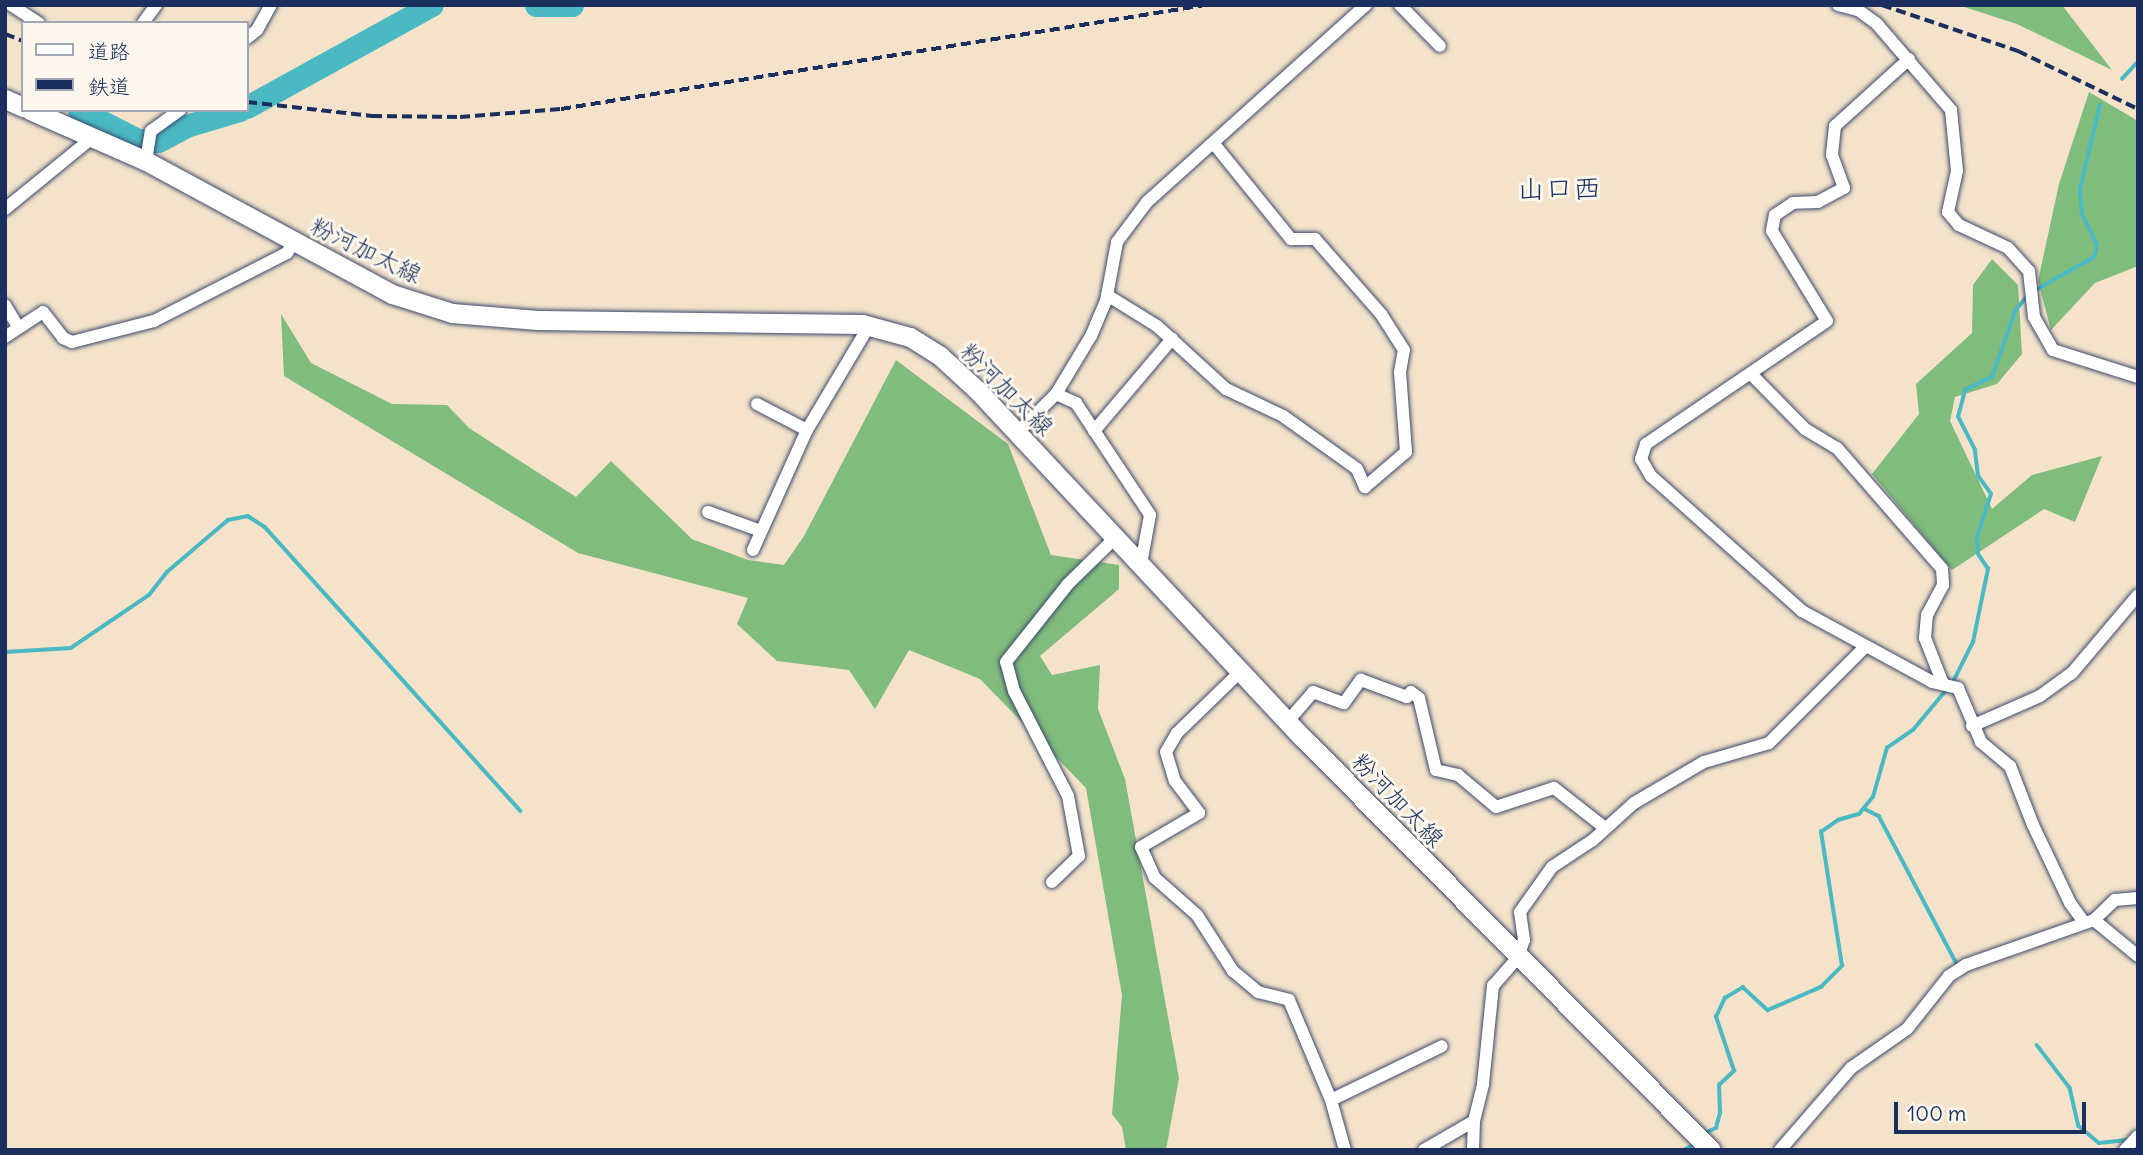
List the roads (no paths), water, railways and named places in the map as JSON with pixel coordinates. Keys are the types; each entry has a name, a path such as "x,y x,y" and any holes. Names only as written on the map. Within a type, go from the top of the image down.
{"main road":[{"path":"5,99 21,106"},
{"name":"粉河加太線","path":"34,112 146,161 392,295 452,313 538,320 869,326 910,337 940,356 1017,433 1288,721 1711,1150"}],"street":[{"path":"11,5 36,21"},
{"path":"144,21 156,5"},
{"path":"248,37 257,30 271,5"},
{"path":"1017,433 1056,394 1091,336 1107,295 1117,242 1147,202 1366,5"},
{"path":"1400,5 1440,46"},
{"path":"1838,5 1858,10 1909,59 1951,110 1957,172 1948,212 1959,225 2008,248 2029,271 2034,317 2053,350 2138,377"},
{"path":"1909,59 1835,126 1832,155 1844,188 1818,202 1793,203 1775,215 1772,231 1827,321 1752,375 1646,444 1641,458 1651,476 1694,511 1731,551 1802,611 1864,648 1943,684 1958,688 1981,742 2010,766 2033,825 2089,920 2138,956"},
{"path":"146,161 151,131 177,112"},
{"path":"5,209 92,138"},
{"path":"1107,295 1172,340 1226,389 1283,416 1357,469 1365,487 1406,452 1400,372 1404,350 1381,314 1315,239 1291,239 1214,144"},
{"path":"5,337 43,312 63,338 72,342 154,321 287,253 294,242"},
{"path":"5,305 18,327"},
{"path":"753,550 807,430 869,326"},
{"path":"1094,431 1172,340"},
{"path":"1752,375 1805,429 1837,448 1942,569 1943,585 1927,615 1925,638 1943,684"},
{"path":"1056,394 1076,403 1150,515 1141,564"},
{"path":"757,404 807,430"},
{"path":"708,512 761,531"},
{"path":"1052,882 1079,856 1068,796 1014,691 1006,662 1068,584 1115,538"},
{"path":"1972,726 2040,696 2072,673 2138,595"},
{"path":"1473,1150 1474,1121 1483,1084 1493,986 1518,957 1524,940 1520,912 1533,889 1552,867 1634,803 1704,762 1769,744 1864,648"},
{"path":"1241,671 1177,733 1166,752 1175,781 1199,813 1140,847 1155,878 1197,915 1233,971 1258,992 1289,1000 1331,1100 1345,1150"},
{"path":"1288,721 1312,692 1344,703 1361,680 1406,697 1412,692 1419,698 1436,770 1458,775 1496,807 1554,788 1605,828"},
{"path":"1780,1150 1851,1068 1907,1030 1950,976 1985,957 2089,920 2115,900 2138,898"},
{"path":"1331,1100 1441,1046"},
{"path":"1424,1150 1474,1121"},
{"path":"2125,1150 2138,1136"}],"waterway":[{"path":"248,106 432,5"},
{"path":"536,5 572,5"},
{"path":"2122,79 2138,62"},
{"path":"2034,291 2094,257 2097,245 2082,214 2080,189 2100,105"},
{"path":"83,112 138,140 158,141 186,126 233,112"},
{"path":"1953,682 1973,642 1988,569 1978,554 1977,537 1991,494 1978,476 1975,450 1958,417 1965,390 1992,377 2015,311 2027,296"},
{"path":"5,652 71,648 149,595 167,572 228,520 248,516 265,527 521,811"},
{"path":"1707,1132 1716,1128 1720,1113 1719,1085 1734,1071 1716,1017 1725,998 1743,987 1768,1010 1821,987 1842,966 1821,832 1838,820 1859,814 1873,797 1887,748 1913,730 1948,688"},
{"path":"1865,809 1879,816 1957,964"},
{"path":"2037,1045 2070,1088 2079,1126 2099,1143 2127,1140"},
{"path":"1684,1150 1693,1145"}],"railway":[{"path":"248,102 372,116 460,117 561,109 1205,5"},
{"path":"1882,5 2018,51 2138,109"},
{"path":"5,34 21,40"}],"district":[{"name":"山口西","path":"1559,188"}]}
